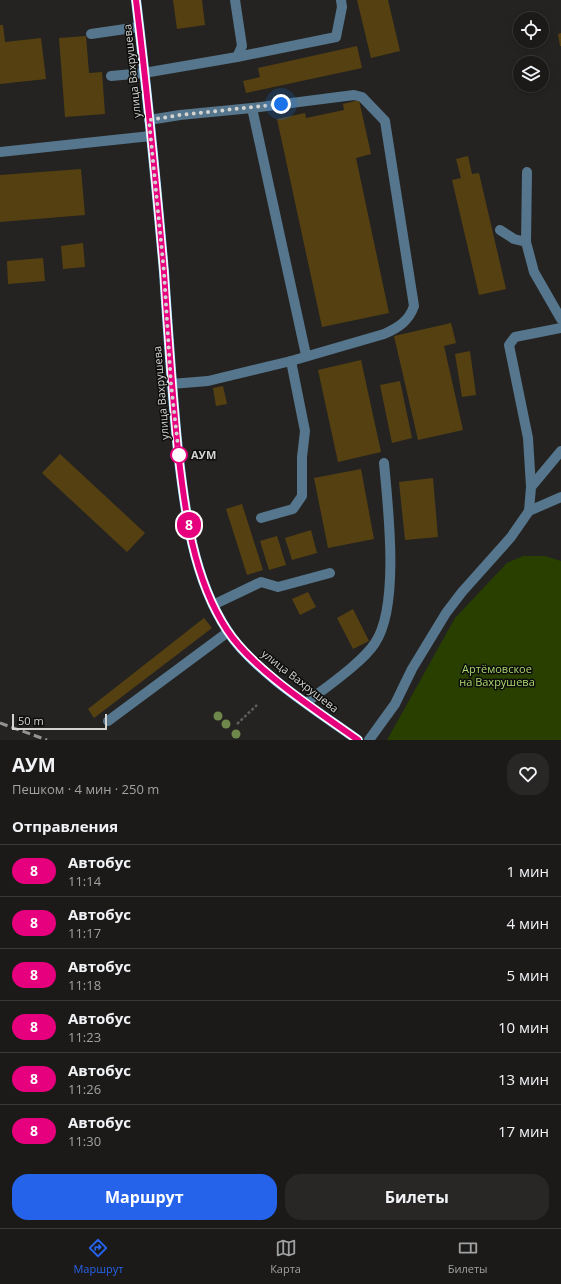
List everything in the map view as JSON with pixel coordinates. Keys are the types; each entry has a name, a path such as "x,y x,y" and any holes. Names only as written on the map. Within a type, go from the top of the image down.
{"main road":[{"name":"улица Вахрушева","path":"136,0 164,272 171,384 185,506 195,552 213,605 228,632 260,666 306,703 358,740"}],"lane":[{"path":"235,0 242,46 237,57"},
{"path":"111,76 144,73 237,57 336,37 342,7 341,0"},
{"path":"91,34 139,27"},
{"path":"149,120 354,94 362,97 385,120 414,306 411,317 396,328 384,334 306,355 291,361 208,381 171,384"},
{"path":"252,108 306,355"},
{"path":"0,152 151,136"},
{"path":"527,172 526,242 534,272 561,319"},
{"path":"500,230 514,239 526,242"},
{"path":"369,740 395,704 412,669 446,613 462,592 511,537 529,511 532,487 528,438 509,344 515,337 561,328"},
{"path":"261,518 293,509 302,496 302,457 305,431 291,361"},
{"path":"532,487 561,451"},
{"path":"306,703 375,644 381,630 387,607 389,583 390,526 384,463"},
{"path":"529,511 561,497"},
{"path":"213,605 261,582 278,587 330,573"},
{"path":"108,721 228,632"}],"path":[{"path":"237,724 257,705"}],"green space":[{"name":"Артёмовское на Вахрушева","path":"523,556 545,556 561,561 561,740 387,740 455,618 507,563"}],"building":[{"path":"173,0 202,0 205,25 177,29"},
{"path":"357,0 388,0 400,51 371,58"},
{"path":"0,25 3,25 5,42 41,38 46,79 0,84"},
{"path":"561,33 561,46 560,46 558,34"},
{"path":"86,36 89,73 102,72 105,114 65,117 59,38"},
{"path":"357,46 362,68 246,93 243,81 260,77 258,68"},
{"path":"359,100 371,154 356,158 389,313 322,327 277,119 305,113 306,118 344,110 343,104"},
{"path":"468,156 472,174 479,173 506,289 479,295 452,180 461,178 456,159"},
{"path":"81,169 85,215 0,222 0,175"},
{"path":"83,243 85,267 63,269 61,246"},
{"path":"43,258 45,281 8,284 7,261"},
{"path":"451,323 456,343 444,346 463,430 418,440 394,336"},
{"path":"470,351 476,395 462,397 455,354"},
{"path":"361,360 381,452 338,462 318,370"},
{"path":"400,381 412,438 392,443 380,385"},
{"path":"223,386 227,404 216,406 213,388"},
{"path":"60,454 145,533 127,552 42,473"},
{"path":"361,469 374,539 328,548 314,478"},
{"path":"433,478 438,537 405,540 399,482"},
{"path":"242,504 263,570 247,575 226,509"},
{"path":"311,530 317,553 292,560 285,538"},
{"path":"277,536 286,565 269,570 260,541"},
{"path":"308,592 316,607 300,615 292,599"},
{"path":"353,609 369,641 353,649 337,618"},
{"path":"204,618 212,628 94,718 88,709"}],"railway":[{"path":"0,723 47,740"}],"bus line":[{"name":"8","path":"136,0 164,272 171,384 185,506 195,552 213,605 228,632 260,666 306,703 358,740"}],"place":[{"name":"АУМ","path":"179,455"}],"route":[{"path":"179,455 171,384 164,272 149,120 180,115 281,104"}]}
